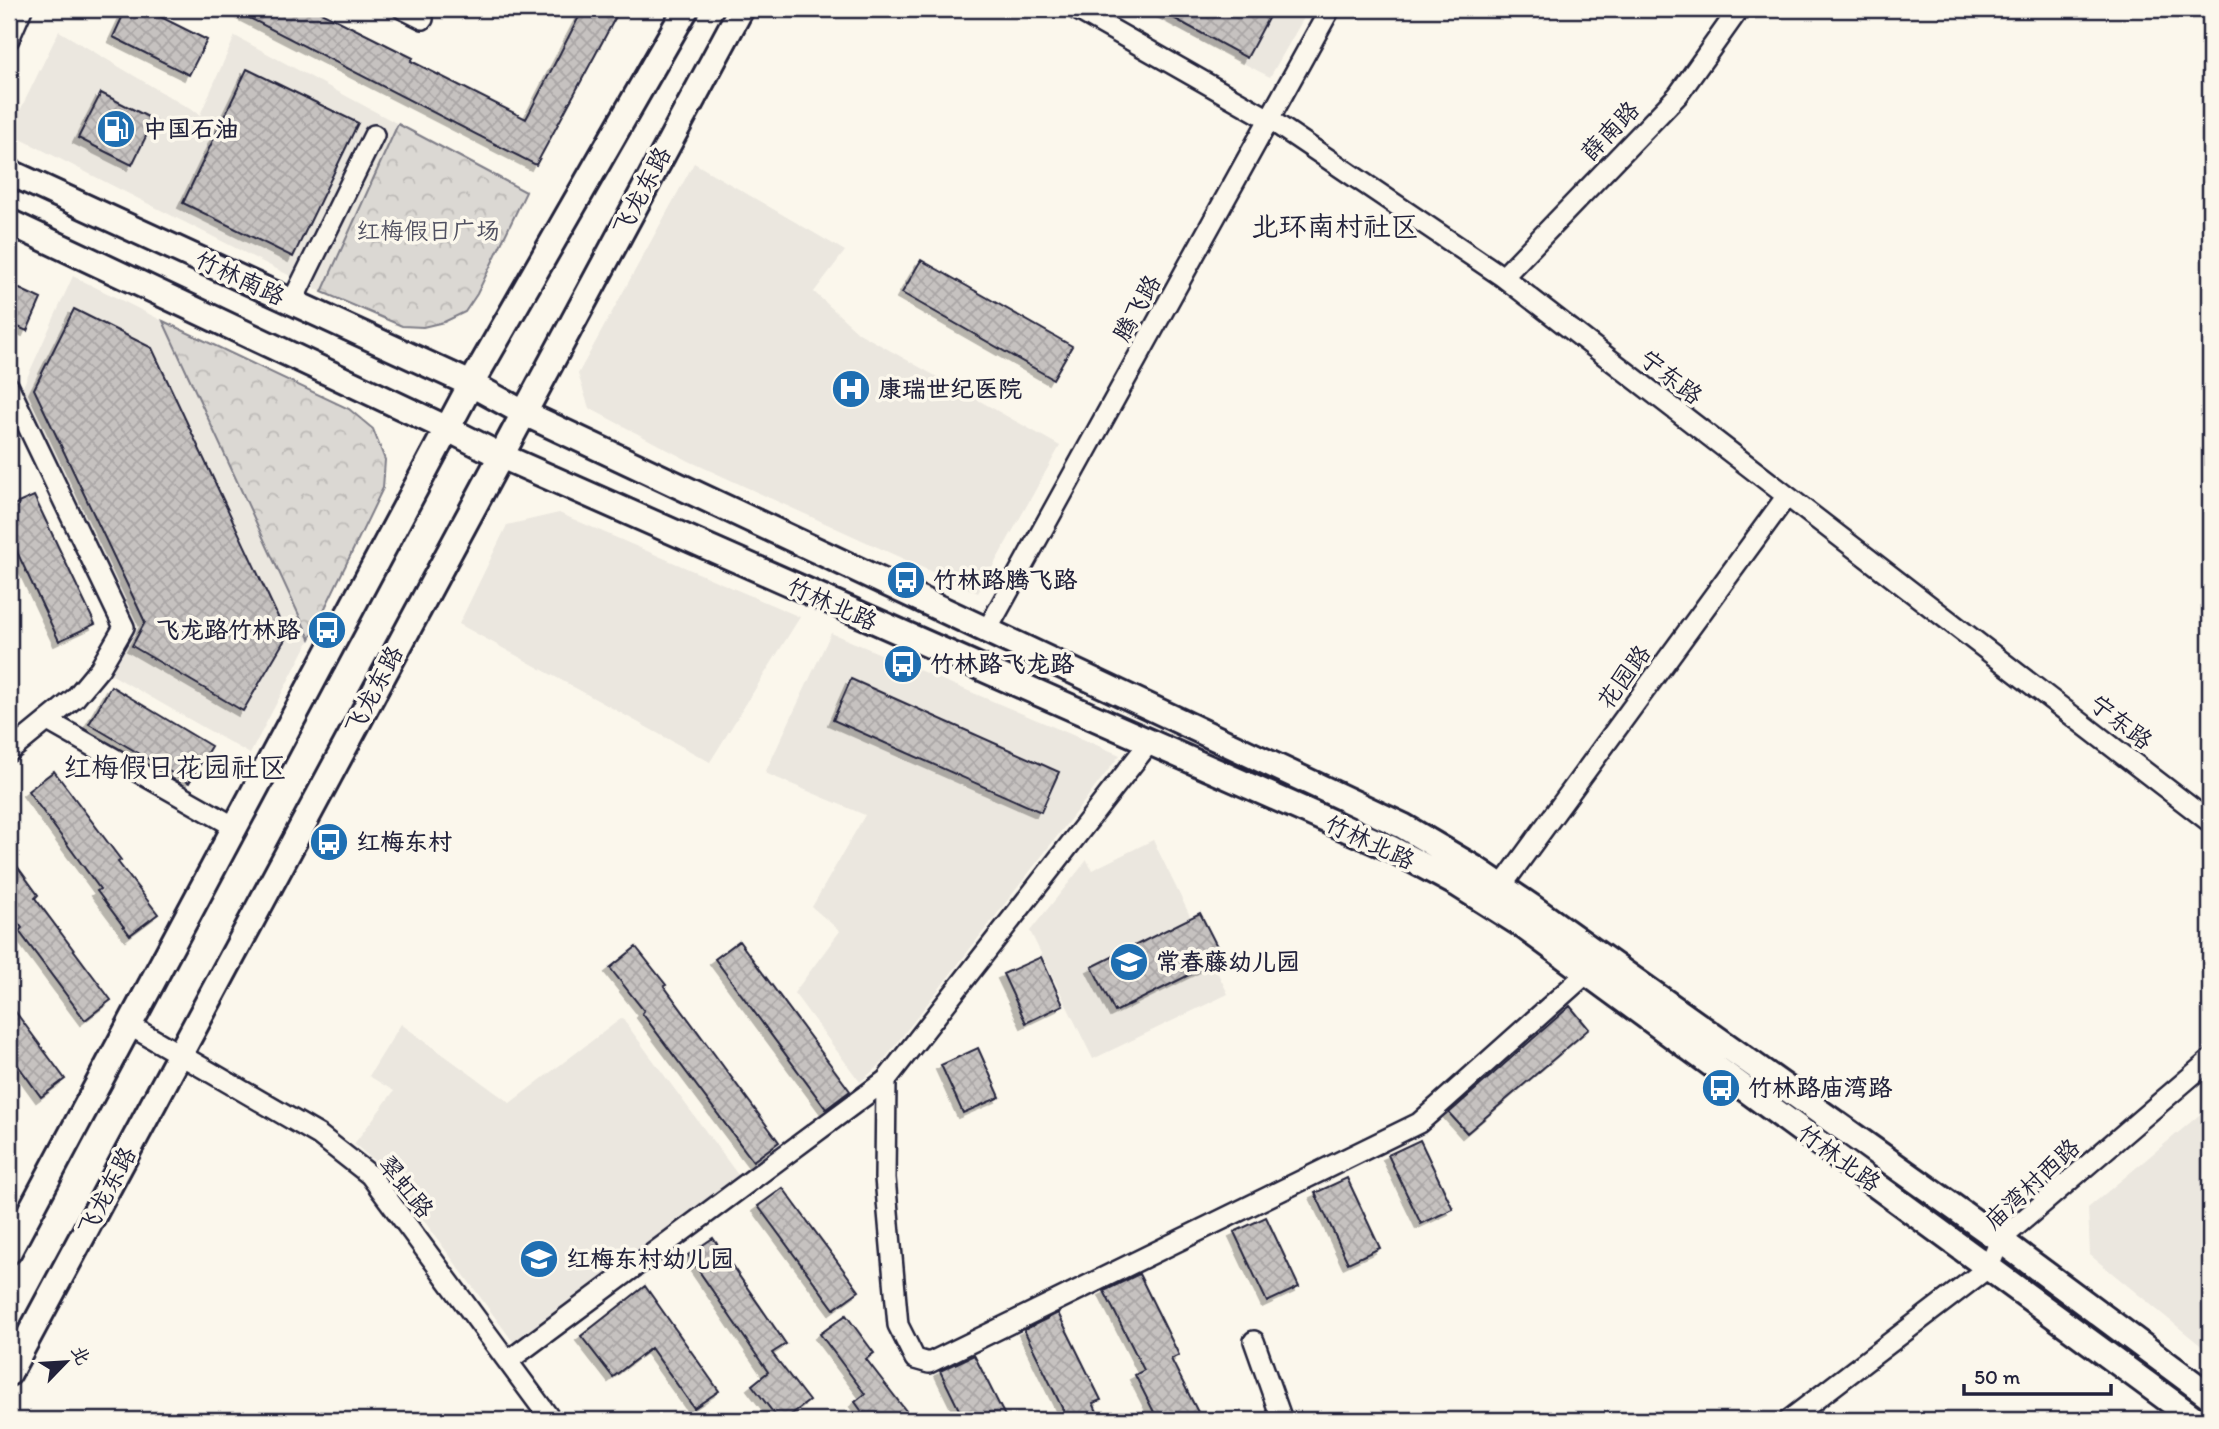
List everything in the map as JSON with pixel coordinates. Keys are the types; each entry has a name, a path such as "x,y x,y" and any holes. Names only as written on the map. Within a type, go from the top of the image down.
{"main road":[{"name":"飞龙东路","path":"9,1251 471,384 686,9"},
{"name":"飞龙东路","path":"9,1373 522,412 741,9"},
{"name":"竹林南路","path":"9,172 471,384"},
{"name":"竹林南路","path":"9,222 448,429"},
{"name":"竹林北路","path":"471,384 522,412 1403,826 1501,887 2000,1240 2210,1396"},
{"name":"竹林北路","path":"448,429 499,455 1392,849 1479,898 1587,973 2196,1420"}],"street":[{"path":"9,38 22,9"},
{"path":"403,9 423,19"},
{"name":"宁东路","path":"1076,9 1269,119 1503,277 2210,822"},
{"name":"腾飞路","path":"986,632 1330,9"},
{"name":"薛南路","path":"1503,277 1678,95 1738,9"},
{"path":"292,302 374,135"},
{"path":"9,387 124,627 100,668 75,698 9,752"},
{"name":"花园路","path":"1501,887 1786,497"},
{"path":"48,721 235,827"},
{"path":"508,1360 886,1080 1149,743"},
{"path":"886,1080 885,1178 898,1325 915,1359 929,1363 1419,1123 1587,973"},
{"name":"翠虹路","path":"129,1025 320,1135 370,1175 551,1420"},
{"name":"庙湾村西路","path":"1789,1420 1989,1267 2000,1240 2210,1060"},
{"path":"1254,1341 1282,1420"}],"shaded area":[{"path":"1138,9 1309,9 1270,77"},
{"path":"59,31 200,115 235,36 398,124 322,292 9,133"},
{"path":"694,163 845,251 814,292 859,333 1060,446 978,593 689,461 589,408 578,374"},
{"path":"73,276 163,321 310,639 250,754 100,668 124,627 16,402"},
{"path":"559,513 800,617 710,762 459,624 507,525"},
{"path":"831,633 1120,755 880,1065 860,1082 794,993 840,931 812,907 865,815 765,773"},
{"name":"常春藤幼儿园","path":"1153,840 1228,994 1093,1059 1030,931 1087,860 1092,870"},
{"name":"红梅东村幼儿园","path":"622,1018 738,1175 514,1343 388,1172 354,1144 394,1091 369,1076 401,1024 510,1103"},
{"path":"2210,1106 2210,1353 2090,1255 2088,1208"}],"green space":[{"name":"红梅假日广场","path":"398,124 526,192 477,294 465,312 444,322 423,327 402,326 322,292"},
{"path":"163,321 349,409 373,429 385,460 383,488 310,639"}],"building":[{"path":"126,9 145,9 207,40 189,75 113,37"},
{"path":"232,9 315,9 526,119 583,9 620,9 536,165"},
{"path":"1157,9 1273,9 1247,58"},
{"path":"247,69 358,123 293,257 183,203"},
{"name":"中国石油","path":"101,93 154,120 132,165 78,138"},
{"path":"921,260 1072,346 1053,379 902,293"},
{"path":"9,284 41,299 27,331 9,323"},
{"path":"74,309 152,348 287,636 243,711 132,646 145,622 34,389"},
{"path":"34,496 95,624 59,641 9,535 9,507"},
{"path":"851,679 1059,772 1041,812 833,720"},
{"path":"111,686 211,746 189,783 89,724"},
{"path":"54,771 158,914 130,935 97,891 100,889 28,791"},
{"path":"9,855 38,895 35,898 111,1000 85,1020 19,931 22,928 9,911"},
{"path":"1200,913 1223,958 1115,1012 1092,967"},
{"path":"739,941 850,1091 826,1109 715,959"},
{"path":"636,947 779,1142 753,1161 610,968"},
{"path":"1041,957 1063,1005 1026,1023 1003,974"},
{"path":"9,1003 65,1079 41,1097 9,1053"},
{"path":"1570,1006 1589,1029 1467,1133 1449,1113"},
{"path":"978,1048 1000,1097 963,1113 941,1065"},
{"path":"1420,1140 1453,1209 1421,1224 1388,1155"},
{"path":"1347,1178 1380,1248 1348,1263 1315,1193"},
{"path":"783,1188 859,1291 834,1309 758,1206"},
{"path":"1266,1217 1299,1287 1267,1302 1234,1232"},
{"path":"713,1238 786,1344 772,1353 809,1401 784,1420 779,1420 752,1385 768,1372 688,1255"},
{"path":"1139,1274 1179,1355 1171,1359 1202,1420 1158,1420 1135,1375 1144,1370 1104,1291"},
{"path":"645,1286 719,1391 694,1408 651,1348 613,1377 581,1336"},
{"path":"1058,1313 1101,1400 1093,1403 1101,1420 1068,1420 1024,1330"},
{"path":"846,1315 874,1353 866,1359 913,1420 868,1420 855,1402 865,1394 820,1334"},
{"path":"974,1355 1007,1420 964,1420 940,1371"}],"place":[{"name":"中国石油","path":"116,129"},
{"name":"康瑞世纪医院","path":"851,389"},
{"name":"竹林路腾飞路","path":"906,580"},
{"name":"飞龙路竹林路","path":"327,630"},
{"name":"竹林路飞龙路","path":"903,664"},
{"name":"红梅东村","path":"329,842"},
{"name":"常春藤幼儿园","path":"1129,962"},
{"name":"竹林路庙湾路","path":"1721,1088"},
{"name":"红梅东村幼儿园","path":"539,1259"}],"district":[{"name":"北环南村社区","path":"1335,226"},
{"name":"红梅假日花园社区","path":"175,767"}]}
